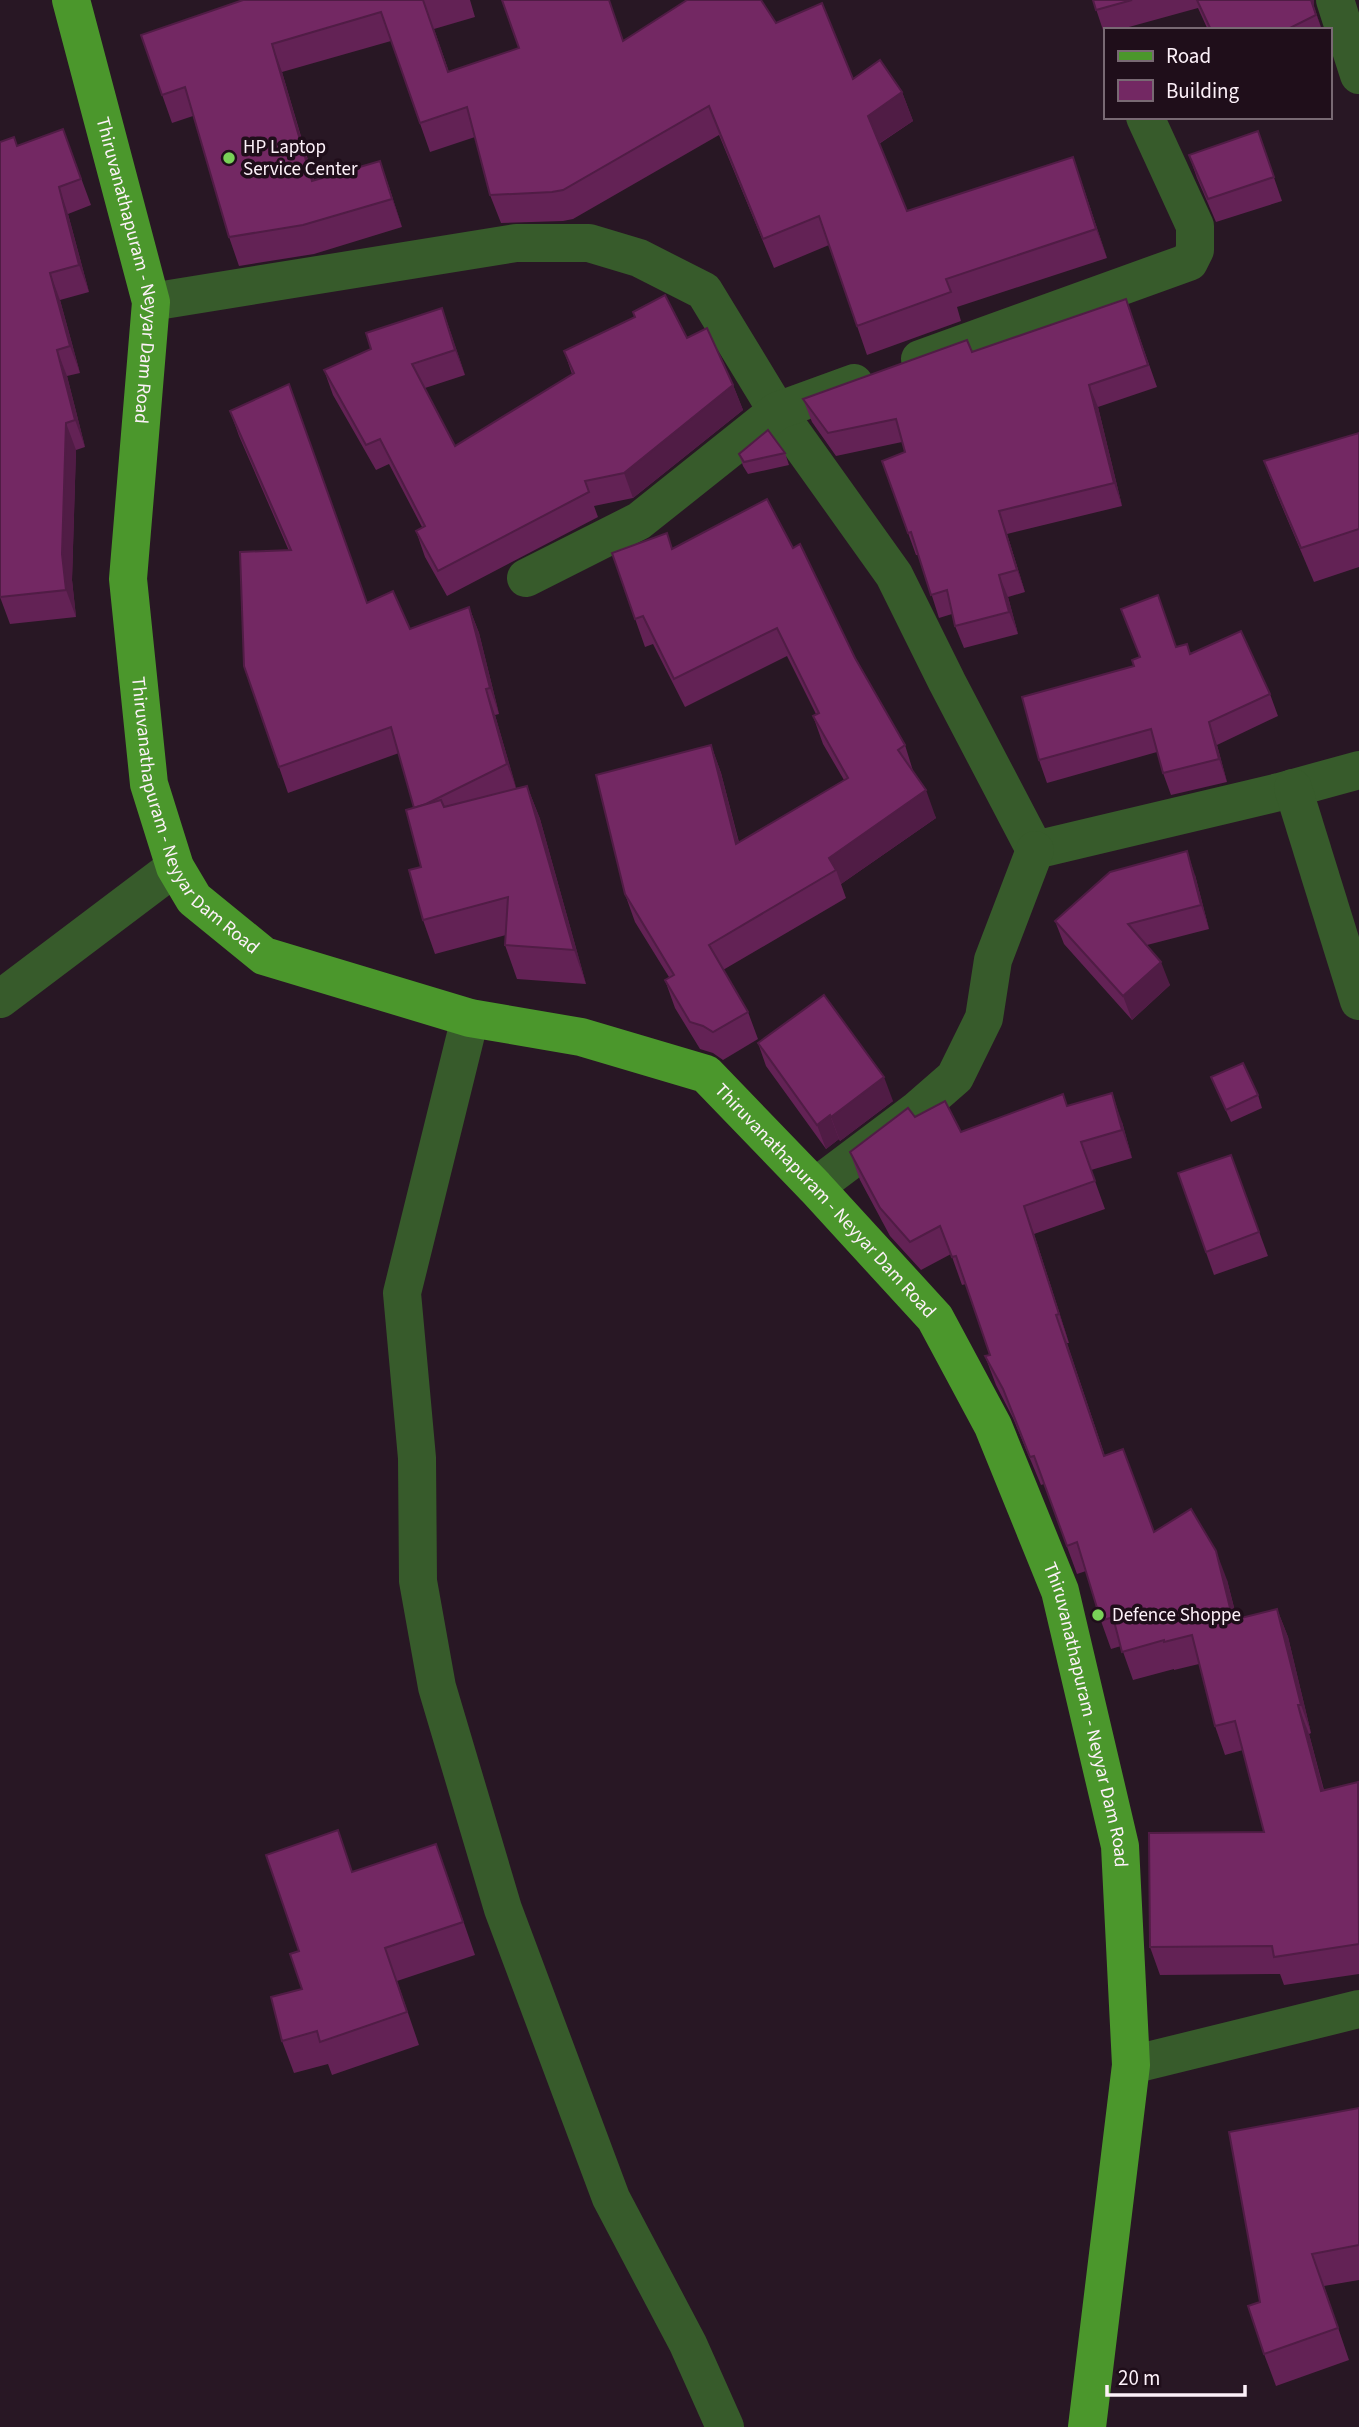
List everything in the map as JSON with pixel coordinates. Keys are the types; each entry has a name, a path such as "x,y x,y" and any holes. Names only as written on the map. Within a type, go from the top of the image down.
{"main road":[{"name":"Thiruvanathapuram - Neyyar Dam Road","path":"71,0 151,302 128,579 149,784 175,867 194,899 264,956 470,1018 581,1037 706,1074 815,1187 935,1318 993,1426 1060,1591 1120,1846 1131,2065 1087,2427"}],"street":[{"path":"1335,0 1359,75"},
{"path":"526,578 639,521 776,411 1189,262 1195,250 1195,226 1146,119"},
{"path":"151,302 516,243 589,243 639,258 704,290 776,411 894,575 1035,850 993,960 984,1018 955,1077 916,1111 815,1187"},
{"path":"1035,850 1359,770"},
{"path":"1293,788 1359,1001"},
{"path":"0,999 175,867"},
{"path":"470,1018 402,1293 417,1458 418,1581 437,1687 503,1909 611,2198 688,2344 725,2427"},
{"path":"1131,2065 1359,2008"}],"building":[{"path":"243,0 423,0 448,72 519,48 502,0 609,0 623,41 687,0 761,0 776,23 822,3 853,79 880,60 902,92 868,116 907,211 1073,157 1096,229 946,279 951,292 857,326 819,216 763,239 709,106 563,190 490,195 467,107 420,123 381,12 272,44 312,181 380,161 392,199 303,225 229,237 185,87 162,95 141,35"},
{"path":"1093,0 1132,0 1096,10"},
{"path":"1197,0 1311,0 1316,15 1290,28 1210,28"},
{"path":"63,129 81,179 59,187 79,265 50,273 70,346 57,350 75,420 66,423 62,554 66,590 0,597 0,142 14,137 17,146"},
{"path":"1258,131 1274,177 1208,199 1189,155"},
{"path":"665,295 687,338 707,328 733,385 624,473 585,481 589,492 438,571 416,531 425,526 380,439 366,445 324,370 371,349 366,333 442,308 455,350 412,364 455,446 574,373 564,351 635,317 633,312"},
{"path":"1126,299 1148,365 1089,385 1114,483 999,511 1017,570 999,575 1009,612 955,626 947,590 931,595 911,532 908,533 882,461 905,452 896,419 828,433 803,399 967,340 972,352"},
{"path":"289,384 367,603 393,591 410,629 469,607 490,688 486,689 507,764 414,808 391,727 279,767 244,666 240,552 291,550 230,411"},
{"path":"768,430 785,453 744,462 739,454"},
{"path":"1359,433 1359,529 1301,548 1264,461"},
{"path":"767,499 793,548 800,544 855,658 905,745 898,750 926,790 829,858 836,870 709,945 748,1012 713,1032 690,1022 665,980 674,975 625,894 596,775 711,745 736,844 848,778 813,716 819,713 777,628 674,679 643,616 635,619 612,553 667,533 672,549"},
{"path":"1158,595 1176,647 1187,644 1190,654 1241,631 1270,694 1209,722 1219,759 1163,773 1151,729 1039,760 1022,697 1134,666 1132,660 1140,657 1121,609"},
{"path":"527,786 574,950 505,945 508,897 423,920 409,870 421,867 406,810 441,800 444,807"},
{"path":"1187,851 1201,905 1128,924 1161,962 1123,996 1055,921 1110,872"},
{"path":"824,995 884,1077 817,1125 758,1043"},
{"path":"1243,1063 1258,1095 1226,1110 1211,1077"},
{"path":"1112,1093 1122,1130 1081,1142 1095,1181 1024,1206 1059,1314 1056,1315 1104,1456 1123,1449 1154,1532 1191,1509 1216,1551 1233,1620 1277,1609 1301,1705 1298,1705 1321,1791 1358,1782 1359,1944 1274,1957 1272,1946 1150,1947 1149,1833 1264,1832 1235,1721 1215,1726 1192,1635 1122,1652 1113,1617 1101,1621 1077,1542 1067,1546 1034,1456 1030,1457 1003,1389 985,1356 990,1355 956,1256 952,1257 940,1226 910,1242 880,1208 850,1152 908,1108 915,1117 945,1101 961,1132 1063,1094 1067,1106"},
{"path":"1231,1155 1259,1232 1206,1252 1178,1173"},
{"path":"338,1830 352,1872 436,1844 463,1922 385,1948 407,2012 320,2042 317,2031 282,2041 271,1997 302,1989 290,1954 299,1951 266,1855"},
{"path":"1359,2108 1359,2245 1312,2254 1338,2328 1264,2354 1248,2306 1260,2302 1229,2132"}],"place":[{"name":"HP Laptop Service Center","path":"229,158"},
{"name":"Defence Shoppe","path":"1098,1615"}]}
